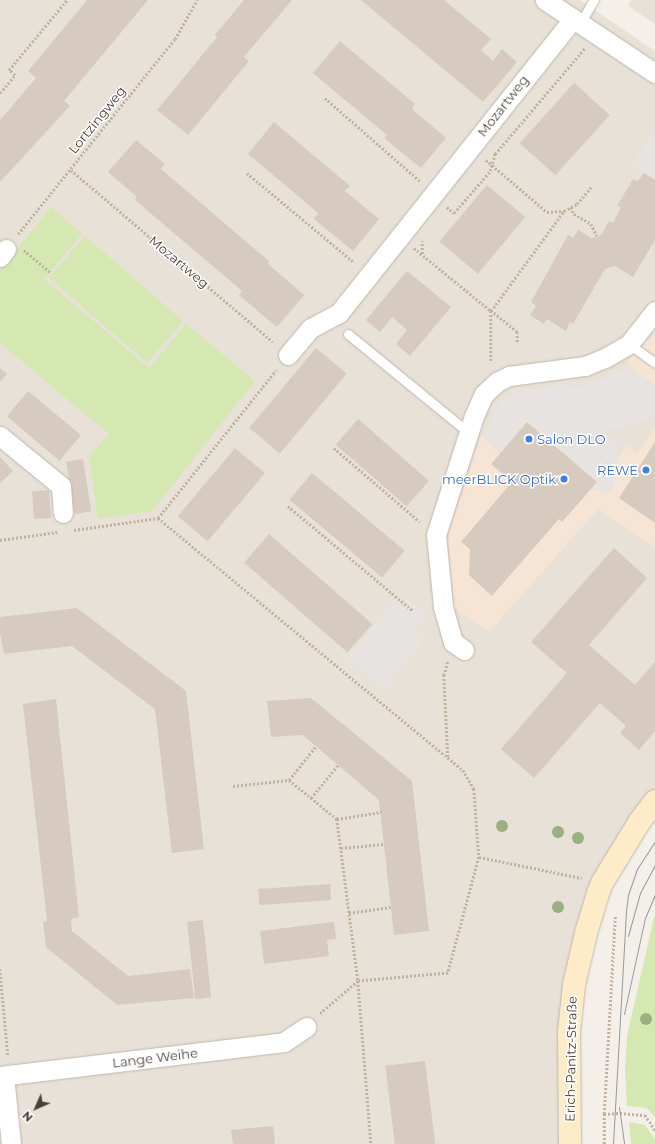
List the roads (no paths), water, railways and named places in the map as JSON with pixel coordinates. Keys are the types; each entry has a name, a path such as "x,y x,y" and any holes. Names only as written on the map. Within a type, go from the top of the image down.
{"main road":[{"name":"Erich-Panitz-Straße","path":"570,1144 569,1032 574,985 592,911 602,883 640,821 655,801"}],"street":[{"path":"545,0 655,73"},
{"name":"Mozartweg","path":"288,355 311,328 339,313 400,236 438,199 576,21"},
{"path":"459,646 443,606 436,535 478,406 484,394 497,382 509,376 585,366 605,358 628,344 655,311"},
{"path":"0,436 61,486 63,512"},
{"name":"Lange Weihe","path":"4,1075 284,1042 306,1027"},
{"path":"4,1075 11,1144"}],"lane":[{"path":"576,21 594,0"},
{"path":"348,334 469,433"},
{"path":"628,344 655,363"}],"tram line":[{"path":"613,1144 628,895 637,869 655,841"},
{"path":"628,936 640,893 655,865"},
{"path":"624,1014 645,918 655,895"},
{"path":"619,1107 624,1144"}],"place":[{"name":"Salon DLO","path":"529,439"},
{"name":"REWE","path":"646,470"},
{"name":"meerBLICK Optik","path":"564,479"}]}
